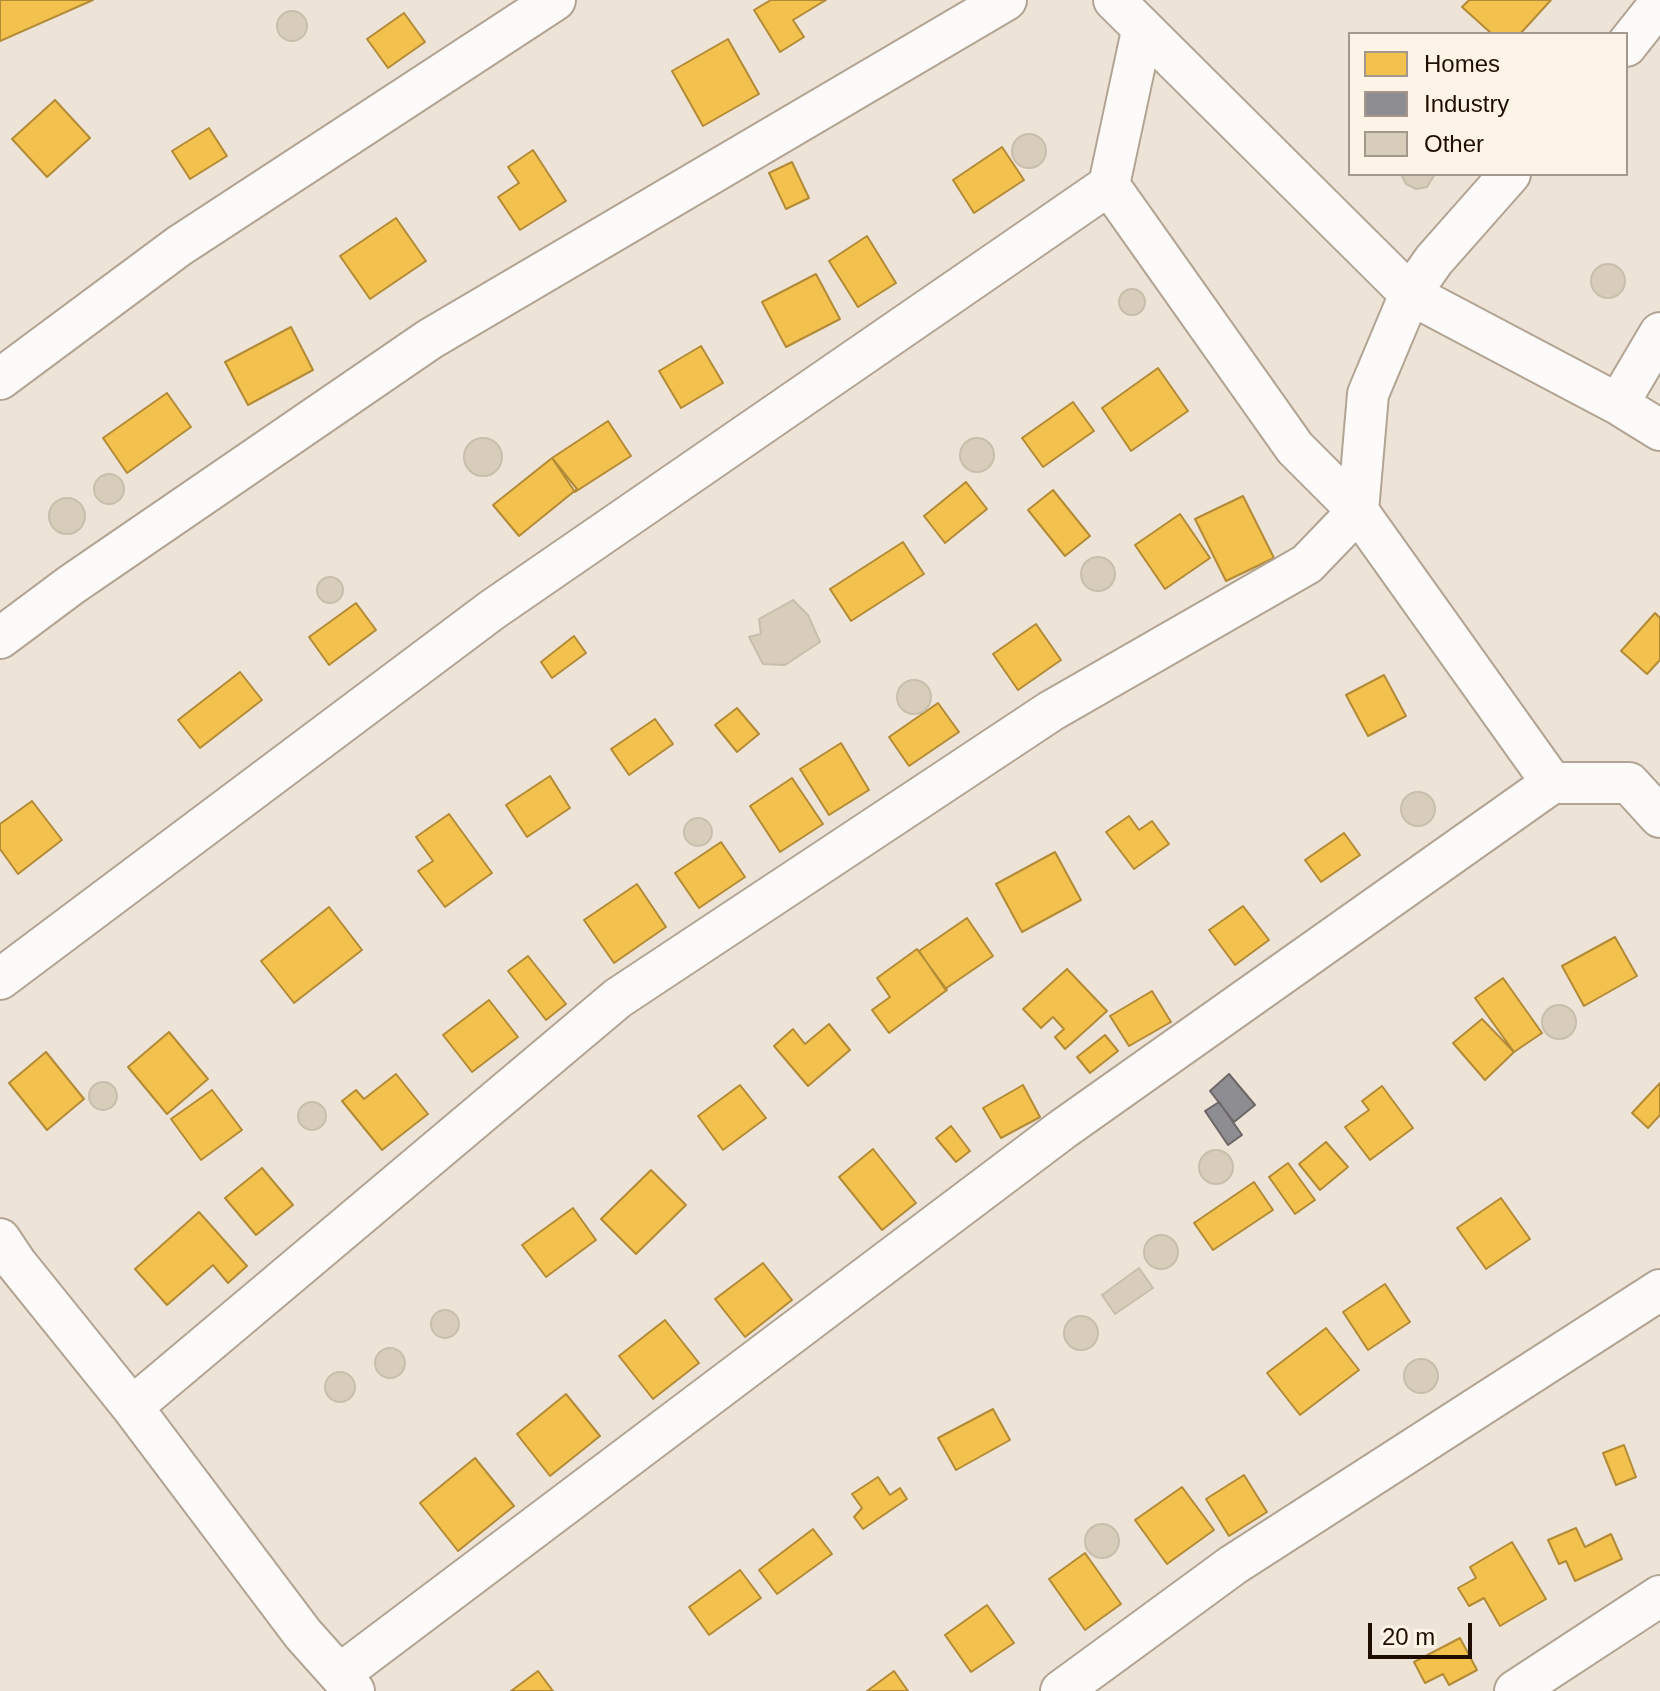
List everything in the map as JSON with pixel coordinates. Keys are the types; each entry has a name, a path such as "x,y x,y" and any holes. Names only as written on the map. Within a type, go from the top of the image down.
{"street":[{"path":"0,379 179,246 555,0"},
{"path":"0,638 71,585 430,339 1006,0"},
{"path":"1114,0 1410,294 1618,404 1660,430"},
{"path":"1628,43 1660,3"},
{"path":"0,979 492,610 1109,185 1142,31"},
{"path":"132,1407 618,998 1051,711 1307,564 1358,511 1368,394 1410,294 1434,260 1508,176"},
{"path":"1109,185 1295,448 1358,511 1552,783"},
{"path":"1618,404 1660,333"},
{"path":"0,1239 132,1407 303,1634 347,1683 1063,1129 1552,783 1629,783 1660,817"},
{"path":"1061,1691 1233,1565 1660,1290"},
{"path":"1515,1691 1660,1596"}],"building: Homes":[{"path":"0,0 93,0 0,41"},
{"path":"771,0 826,0 793,20 804,37 780,52 754,10"},
{"path":"1469,0 1551,0 1522,32 1490,32 1462,7"},
{"path":"404,13 425,42 388,68 367,39"},
{"path":"728,39 759,94 703,126 672,71"},
{"path":"55,100 90,138 47,177 12,139"},
{"path":"209,128 227,156 190,179 172,151"},
{"path":"1002,147 1024,180 974,213 953,180"},
{"path":"533,150 566,201 520,230 498,197 519,183 508,167"},
{"path":"792,162 809,198 786,209 769,173"},
{"path":"396,218 426,261 370,299 340,256"},
{"path":"867,236 896,283 858,307 829,261"},
{"path":"816,274 840,319 786,347 762,302"},
{"path":"291,327 313,370 248,405 225,362"},
{"path":"701,346 723,383 681,408 659,371"},
{"path":"1158,368 1188,411 1131,451 1102,408"},
{"path":"167,393 191,427 127,473 103,438"},
{"path":"1073,402 1094,431 1043,467 1022,438"},
{"path":"608,421 631,456 575,492 552,458"},
{"path":"552,458 577,489 519,536 493,505"},
{"path":"966,482 987,509 945,543 924,516"},
{"path":"1053,490 1090,536 1065,556 1028,510"},
{"path":"1243,496 1274,558 1226,581 1195,519"},
{"path":"1180,514 1210,558 1165,589 1135,545"},
{"path":"903,542 924,574 851,621 830,589"},
{"path":"356,603 376,630 329,665 309,637"},
{"path":"1655,613 1660,618 1660,660 1647,674 1621,651"},
{"path":"1036,624 1061,660 1018,690 993,654"},
{"path":"574,636 586,653 552,678 541,662"},
{"path":"240,672 262,700 200,748 178,720"},
{"path":"1384,675 1406,716 1368,736 1346,695"},
{"path":"938,703 959,732 909,766 889,737"},
{"path":"737,708 759,734 737,752 715,725"},
{"path":"655,719 673,744 629,775 611,749"},
{"path":"841,743 869,790 829,815 800,769"},
{"path":"550,776 570,808 527,837 506,805"},
{"path":"792,778 823,824 780,852 750,806"},
{"path":"32,801 62,840 18,874 0,849 0,824"},
{"path":"449,814 492,873 445,907 418,871 433,861 416,837"},
{"path":"1129,816 1139,830 1152,821 1169,844 1134,869 1106,832"},
{"path":"1344,833 1360,855 1321,882 1305,860"},
{"path":"721,842 745,877 699,908 675,873"},
{"path":"1055,852 1081,900 1022,932 996,884"},
{"path":"637,884 666,927 614,963 584,920"},
{"path":"1243,906 1269,940 1235,965 1209,930"},
{"path":"329,907 362,950 294,1003 261,961"},
{"path":"967,918 993,956 945,989 919,951"},
{"path":"1615,937 1637,976 1584,1006 1562,966"},
{"path":"917,949 947,990 889,1033 872,1010 890,997 877,978"},
{"path":"528,956 566,1004 546,1020 508,971"},
{"path":"1067,969 1107,1011 1065,1049 1055,1037 1064,1029 1053,1017 1041,1028 1023,1009"},
{"path":"1503,978 1542,1033 1514,1052 1475,998"},
{"path":"1152,991 1171,1022 1129,1046 1110,1016"},
{"path":"489,1000 518,1037 472,1072 443,1035"},
{"path":"1482,1019 1514,1052 1485,1080 1453,1043"},
{"path":"829,1024 850,1050 808,1086 774,1046 793,1029 805,1044"},
{"path":"169,1032 208,1079 167,1114 128,1067"},
{"path":"1105,1035 1118,1051 1090,1073 1077,1057"},
{"path":"46,1052 84,1099 47,1130 9,1083"},
{"path":"396,1074 428,1114 382,1150 342,1101 356,1090 364,1099"},
{"path":"1660,1083 1660,1115 1648,1128 1632,1113"},
{"path":"740,1085 766,1118 723,1150 698,1116"},
{"path":"1023,1085 1040,1117 1001,1138 983,1108"},
{"path":"1382,1086 1413,1128 1370,1160 1345,1127 1369,1110 1362,1101"},
{"path":"212,1090 242,1130 201,1160 171,1119"},
{"path":"951,1126 970,1151 956,1162 936,1138"},
{"path":"1326,1142 1348,1167 1320,1190 1299,1164"},
{"path":"873,1149 916,1203 882,1230 839,1177"},
{"path":"1288,1163 1315,1200 1295,1214 1269,1177"},
{"path":"262,1168 293,1205 256,1235 225,1198"},
{"path":"651,1170 686,1205 636,1254 601,1219"},
{"path":"1254,1182 1273,1210 1213,1250 1194,1223"},
{"path":"1501,1198 1530,1239 1486,1269 1457,1228"},
{"path":"573,1208 596,1240 546,1277 522,1245"},
{"path":"199,1212 247,1266 228,1283 213,1265 167,1305 135,1269"},
{"path":"763,1263 792,1300 745,1337 715,1299"},
{"path":"1385,1284 1410,1322 1368,1350 1343,1312"},
{"path":"665,1320 699,1363 653,1399 619,1356"},
{"path":"1326,1328 1359,1370 1300,1415 1267,1373"},
{"path":"566,1394 600,1436 550,1476 517,1434"},
{"path":"993,1409 1010,1440 956,1470 938,1438"},
{"path":"1624,1445 1636,1477 1616,1485 1603,1453"},
{"path":"475,1458 514,1506 458,1551 420,1503"},
{"path":"1244,1475 1267,1512 1229,1536 1206,1499"},
{"path":"878,1477 890,1495 900,1488 907,1499 863,1529 854,1517 862,1508 852,1494"},
{"path":"1182,1487 1214,1530 1167,1564 1135,1520"},
{"path":"1576,1528 1585,1547 1611,1534 1622,1559 1575,1581 1566,1561 1559,1564 1548,1540"},
{"path":"813,1529 832,1554 777,1594 759,1570"},
{"path":"1512,1542 1546,1599 1500,1626 1484,1598 1469,1606 1458,1588 1476,1578 1470,1567"},
{"path":"1085,1553 1121,1604 1085,1630 1049,1579"},
{"path":"740,1570 761,1598 709,1635 689,1607"},
{"path":"987,1605 1014,1643 971,1672 945,1635"},
{"path":"1460,1638 1477,1670 1449,1685 1443,1674 1425,1683 1414,1662"},
{"path":"538,1671 553,1691 511,1691"},
{"path":"894,1671 908,1691 867,1691"}],"building: Industry":[{"path":"1229,1074 1255,1105 1234,1122 1210,1091"},
{"path":"1219,1102 1242,1135 1228,1145 1205,1111"}],"building: Other":[{"path":"292,11 298,12 306,20 306,32 298,40 292,41 286,40 278,32 277,26 278,20 286,12"},
{"path":"1029,134 1041,139 1046,151 1041,163 1029,168 1017,163 1012,151 1017,139"},
{"path":"1402,176 1434,176 1427,187 1416,189 1406,184"},
{"path":"1608,264 1620,269 1625,281 1620,293 1608,298 1596,293 1591,281 1596,269"},
{"path":"1132,289 1142,292 1145,302 1142,312 1132,315 1122,312 1119,302 1122,292"},
{"path":"483,438 496,444 502,457 496,470 483,476 470,470 464,457 470,444"},
{"path":"977,438 989,443 994,455 989,467 977,472 965,467 960,455 965,443"},
{"path":"109,474 120,478 124,489 120,500 109,504 98,500 94,489 98,478"},
{"path":"67,498 80,503 85,516 80,529 67,534 54,529 49,516 54,503"},
{"path":"1098,557 1110,562 1115,574 1110,586 1098,591 1086,586 1081,574 1086,562"},
{"path":"330,577 339,581 343,590 339,599 330,603 321,599 317,590 321,581"},
{"path":"793,600 808,615 820,642 785,665 763,664 749,637 761,634 759,619"},
{"path":"914,680 926,685 931,697 926,709 914,714 902,709 897,697 902,685"},
{"path":"1418,792 1430,797 1435,809 1430,821 1418,826 1406,821 1401,809 1406,797"},
{"path":"698,818 708,822 712,832 708,842 698,846 688,842 684,832 688,822"},
{"path":"1559,1005 1571,1010 1576,1022 1571,1034 1559,1039 1547,1034 1542,1022 1547,1010"},
{"path":"103,1082 113,1086 117,1096 113,1106 103,1110 93,1106 89,1096 93,1086"},
{"path":"312,1102 322,1106 326,1116 322,1126 312,1130 302,1126 298,1116 302,1106"},
{"path":"1216,1150 1228,1155 1233,1167 1228,1179 1216,1184 1204,1179 1199,1167 1204,1155"},
{"path":"1161,1235 1173,1240 1178,1252 1173,1264 1161,1269 1149,1264 1144,1252 1149,1240"},
{"path":"1139,1268 1153,1288 1115,1314 1102,1295"},
{"path":"445,1310 455,1314 459,1324 455,1334 445,1338 435,1334 431,1324 435,1314"},
{"path":"1081,1316 1093,1321 1098,1333 1093,1345 1081,1350 1069,1345 1064,1333 1069,1321"},
{"path":"390,1348 400,1353 405,1363 400,1373 390,1378 380,1373 375,1363 380,1353"},
{"path":"1421,1359 1433,1364 1438,1376 1433,1388 1421,1393 1409,1388 1404,1376 1409,1364"},
{"path":"340,1372 351,1376 355,1387 351,1398 340,1402 329,1398 325,1387 329,1376"},
{"path":"1102,1524 1114,1529 1119,1541 1114,1553 1102,1558 1090,1553 1085,1541 1090,1529"}]}
